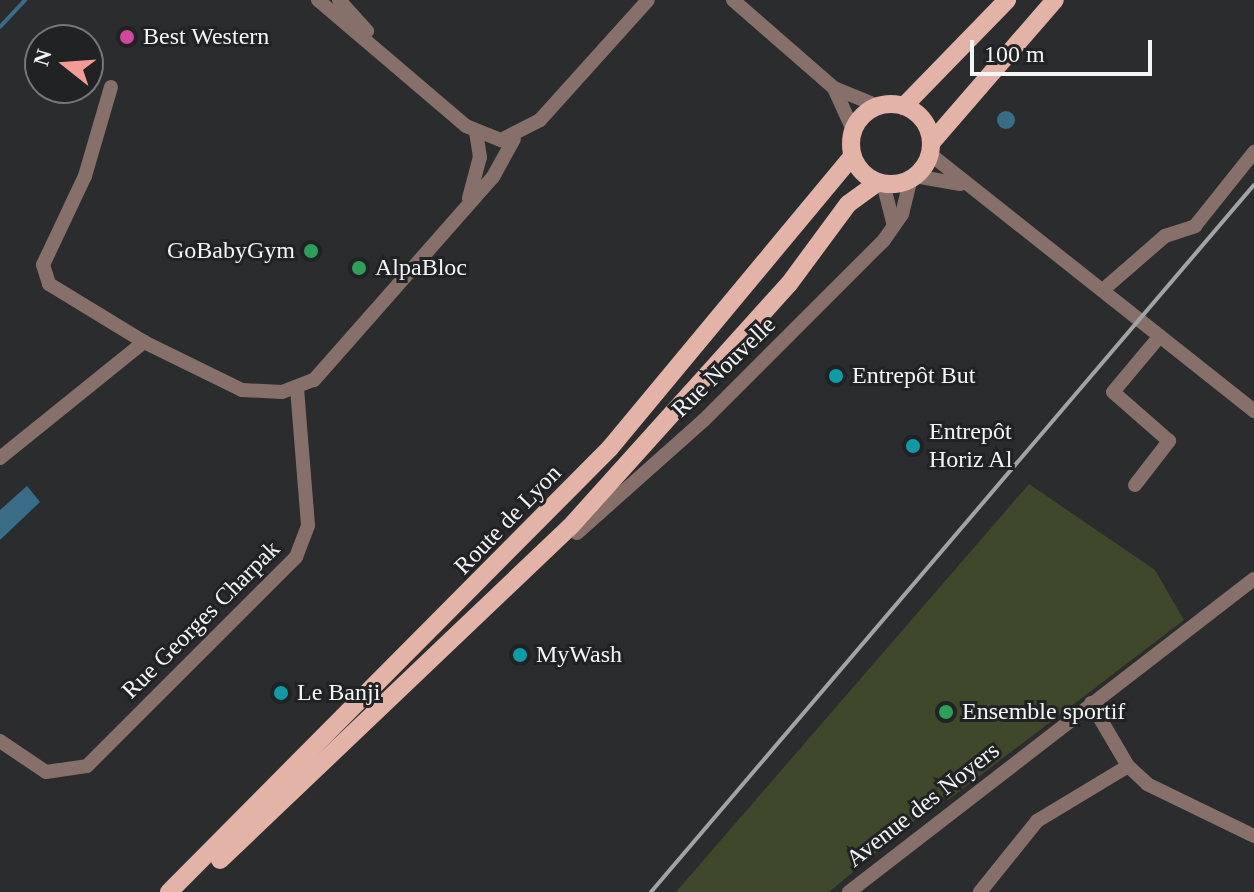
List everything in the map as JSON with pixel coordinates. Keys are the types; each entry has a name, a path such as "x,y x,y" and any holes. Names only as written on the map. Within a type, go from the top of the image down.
{"main road":[{"path":"904,106 1007,0"},
{"path":"930,148 923,120 904,106 878,106 853,130 852,156 880,183 913,177 930,148 1055,0"},
{"name":"Route de Lyon","path":"169,892 610,448 852,156"},
{"name":"Route de Lyon","path":"186,892 570,527 789,284 848,204 880,183"}],"street":[{"path":"318,0 456,118 476,132 514,139"},
{"path":"339,0 456,118"},
{"path":"111,87 85,176 43,265 49,284 144,342 242,390 297,388 331,365 465,210 514,139 648,0"},
{"path":"733,0 834,88 878,106"},
{"path":"834,88 853,130"},
{"path":"465,210 480,157 476,132"},
{"path":"930,148 961,184 1104,289 1254,411"},
{"path":"1104,289 1165,236 1195,226 1254,152"},
{"path":"913,177 961,184"},
{"name":"Rue Nouvelle","path":"577,533 704,420 894,226 913,177"},
{"path":"880,183 894,226"},
{"path":"1135,485 1169,441 1113,392 1160,336"},
{"path":"0,458 144,342"},
{"name":"Rue Georges Charpak","path":"0,741 46,772 87,766 296,557 308,525 297,388"},
{"name":"Avenue des Noyers","path":"849,892 1254,579"},
{"path":"1091,703 1128,766 1147,784 1254,836"},
{"path":"980,892 1037,821 1128,766"}],"green space":[{"name":"Ensemble sportif","path":"1029,484 1155,570 1184,620 948,800 943,797 829,892 676,892"}],"water":[{"path":"1006,111 1015,120 1006,129 997,120"},
{"path":"27,486 40,502 0,540 0,510"}],"waterway":[{"path":"0,27 25,0"}],"railway":[{"path":"651,892 1254,185"}],"place":[{"name":"Best Western","path":"127,37"},
{"name":"GoBabyGym","path":"311,251"},
{"name":"AlpaBloc","path":"359,268"},
{"name":"Entrepôt But","path":"836,376"},
{"name":"Entrepôt Horiz Al","path":"913,446"},
{"name":"MyWash","path":"520,655"},
{"name":"Le Banji","path":"281,693"},
{"name":"Ensemble sportif","path":"946,712"}]}
